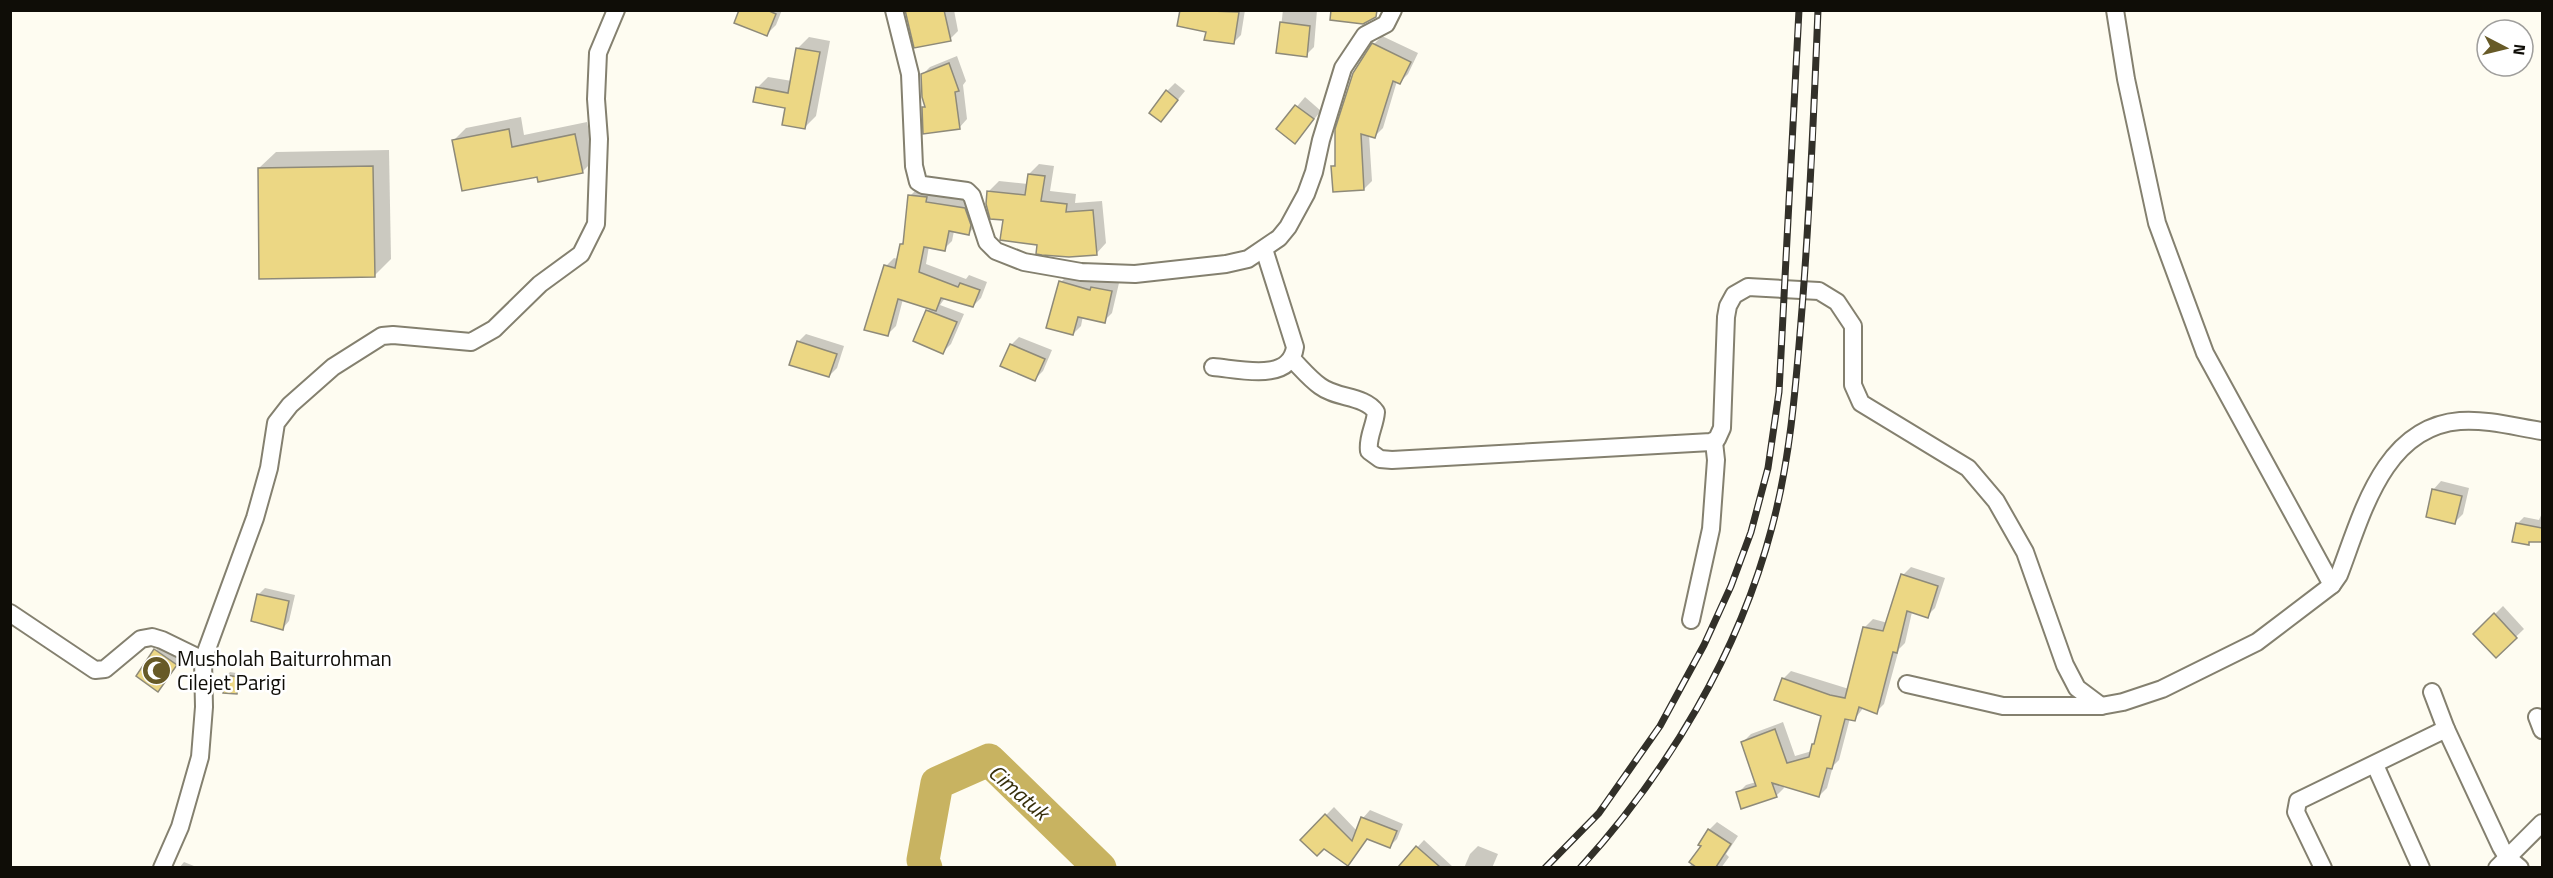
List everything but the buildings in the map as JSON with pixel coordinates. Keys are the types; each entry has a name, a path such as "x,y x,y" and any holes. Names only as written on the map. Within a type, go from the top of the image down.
{"street":[{"path":"162,867 180,826 200,757 204,707 203,660 255,518 269,468 276,423 290,405 333,368 382,336 471,342 494,329 540,284 580,254 596,224 599,139 596,99 598,53 616,10"},
{"path":"894,10 910,74 916,179 923,185 967,191 972,196 987,242 996,251 1024,262 1082,272 1135,274 1226,264 1248,259 1279,238 1288,227 1306,194 1338,83 1350,55 1367,33 1386,24 1393,10"},
{"path":"2115,10 2126,79 2157,223 2205,353 2332,585"},
{"path":"1213,367 1274,372 1292,359 1295,347 1264,249"},
{"path":"1691,620 1711,529 1716,460 1714,442 1722,428 1728,306 1734,295 1748,287 1819,291 1837,302 1853,326 1853,385 1861,403 1968,468 1996,501 2025,552 2051,629 2077,688 2101,706"},
{"path":"1292,359 1319,386 1333,394 1372,407 1376,412 1368,442 1369,451 1380,459 1714,442"},
{"path":"1906,684 2003,706 2101,706 2123,702 2162,689 2257,642 2332,585 2339,575 2371,490 2399,450 2414,439 2439,424 2458,421 2484,422 2542,431"},
{"path":"10,613 95,670 105,669 141,639 152,637 203,660"},
{"path":"2432,692 2446,729 2508,864 2542,823"},
{"path":"2323,867 2295,807 2298,801 2446,729"},
{"path":"2375,765 2421,867"}],"waterway":[{"name":"Cimatuk","path":"926,868 923,860 937,783 989,760 1100,868"}],"railway":[{"path":"1545,868 1599,813 1660,726 1704,645 1731,586 1751,532 1768,468 1779,392 1799,10"},
{"path":"1580,868 1642,792 1697,709 1740,620 1758,574 1772,527 1784,473 1797,364 1810,197 1818,10"}],"place":[{"name":"Musholah Baiturrohman Cilejet Parigi","path":"156,671"}]}
